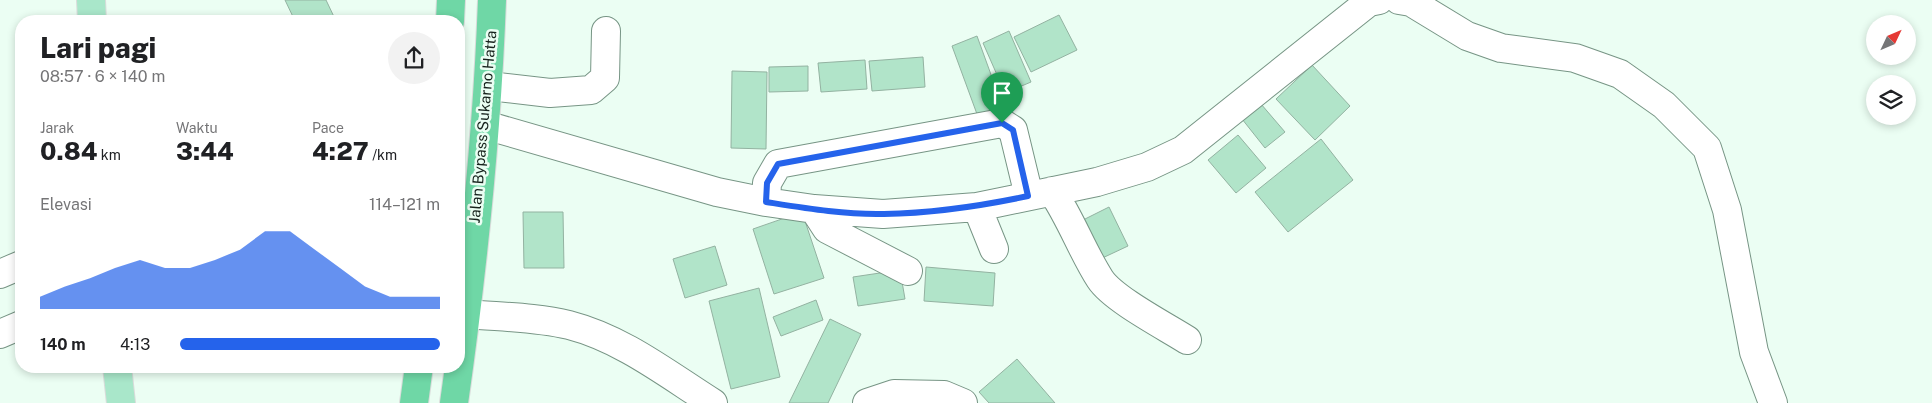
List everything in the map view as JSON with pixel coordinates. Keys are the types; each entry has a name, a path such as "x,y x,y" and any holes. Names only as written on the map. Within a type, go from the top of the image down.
{"highway":[{"path":"450,15 451,0"},
{"name":"Jalan Bypass Sukarno Hatta","path":"465,328 489,86 492,0"},
{"path":"414,403 418,373"},
{"name":"Jalan Bypass Sukarno Hatta","path":"454,403 458,373"}],"main road":[{"path":"91,0 92,15"},
{"path":"118,373 121,403"}],"street":[{"path":"1399,0 1411,2 1467,36 1500,48 1575,58 1620,74 1664,105 1707,148 1727,210 1754,352 1773,403"},
{"path":"485,125 708,190 766,202 814,209 883,214 977,207 1097,182 1139,169 1183,150 1364,3"},
{"path":"489,86 550,93 591,90 606,78 606,30"},
{"path":"766,202 767,183 778,164 1002,123 1013,130 1040,193 1062,206 1100,280 1114,293 1187,340"},
{"path":"977,207 994,249"},
{"path":"814,209 827,230 908,271"},
{"path":"0,274 15,268"},
{"path":"467,314 569,325 617,342 713,403"},
{"path":"0,334 15,328"},
{"path":"867,403 894,394 944,396 963,403"}],"building":[{"path":"285,0 326,0 333,15 292,15"},
{"path":"1059,15 1077,50 1031,72 1014,37"},
{"path":"1009,31 1031,82 1005,93 983,43"},
{"path":"977,36 1006,116 981,125 952,46"},
{"path":"923,57 925,87 872,91 869,61"},
{"path":"865,60 867,89 821,92 818,63"},
{"path":"1312,65 1350,106 1315,140 1276,99"},
{"path":"808,66 808,91 769,92 769,67"},
{"path":"732,71 767,72 766,149 731,148"},
{"path":"1261,104 1285,132 1265,148 1242,119"},
{"path":"1238,135 1266,168 1236,193 1208,160"},
{"path":"1321,139 1353,180 1288,232 1255,192"},
{"path":"1109,207 1128,246 1096,261 1077,223"},
{"path":"523,212 563,212 564,268 524,268"},
{"path":"802,212 824,278 774,294 753,229"},
{"path":"715,246 727,285 685,298 673,259"},
{"path":"926,267 995,273 993,306 924,301"},
{"path":"900,270 905,299 858,306 853,277"},
{"path":"759,288 780,377 731,389 709,301"},
{"path":"816,300 823,320 781,336 773,317"},
{"path":"830,319 861,334 828,403 789,403"},
{"path":"1017,359 1055,403 989,403 979,392"}],"route":[{"path":"1002,123 1013,130 1028,196 977,207 883,214 814,209 766,202 767,183 778,164 1002,123"}]}
